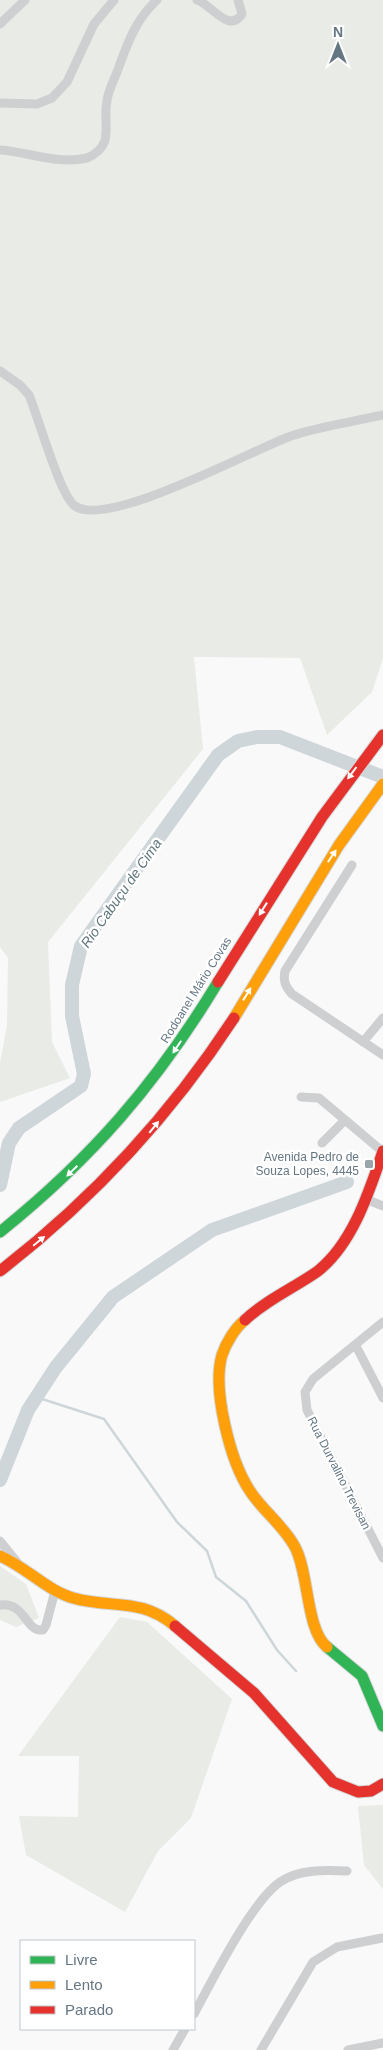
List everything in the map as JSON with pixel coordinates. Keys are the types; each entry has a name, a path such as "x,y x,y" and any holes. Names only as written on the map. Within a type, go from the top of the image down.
{"main road":[{"name":"Rodoanel Mário Covas","path":"0,1232 53,1189 85,1158 160,1071 196,1018 322,816 383,735"},
{"path":"0,1271 67,1219 145,1138 177,1098 223,1034 328,863 383,784"},
{"path":"382,1154 366,1199 340,1247 330,1261 318,1271 249,1316 237,1327 222,1355 219,1391 228,1438 249,1490 295,1546 300,1558 317,1634 322,1643 362,1676 383,1726"},
{"path":"0,1556 18,1564 55,1591 73,1598 98,1603 132,1605 153,1609 170,1620 254,1694 334,1782 343,1789 367,1792 383,1784"}],"street":[{"path":"0,24 24,0"},
{"path":"0,103 37,104 52,98 67,82 94,24 114,0"},
{"path":"0,150 18,151 61,161 89,157 100,150 105,139 106,103 130,36 146,10 157,0"},
{"path":"197,0 204,2 224,20 232,22 238,20 242,14 238,0"},
{"path":"0,371 20,385 29,395 57,476 73,506 83,511 108,509 161,493 222,467 264,446 293,435 383,415"},
{"path":"352,865 285,971 283,979 286,987 292,994 383,1055"},
{"path":"363,1042 383,1018"},
{"path":"301,1097 319,1098 382,1154"},
{"path":"322,1143 344,1121"},
{"path":"366,1199 383,1206"},
{"path":"383,1322 356,1346 383,1398"},
{"name":"Rua Durvalino Trevisan","path":"356,1346 308,1386 305,1392 308,1410 383,1558"},
{"path":"0,1541 18,1564"},
{"path":"0,1606 14,1606 24,1614 32,1627 38,1631 43,1630 46,1626 55,1591"},
{"path":"195,2012 253,1913 280,1882 295,1875 318,1870 347,1871"},
{"path":"261,2050 314,1962 337,1947 382,1938"},
{"path":"173,2050 185,2030"},
{"path":"348,2050 383,2042"}],"shaded area":[{"path":"0,0 383,0 383,658 372,692 327,735 300,658 194,657 203,749 48,942 52,1042 70,1078 0,1102 0,1063 7,1025 8,958 0,947"},
{"path":"0,1566 26,1584 39,1618 16,1627 0,1620"},
{"path":"120,1617 147,1622 232,1699 191,1818 158,1851 125,1912 26,1855 19,1816 78,1817 79,1756 18,1756"},
{"path":"383,1805 383,1889 364,1865 358,1806"}],"waterway":[{"name":"Rio Cabuçu de Cima","path":"0,1185 9,1143 19,1128 81,1086 84,1074 72,1016 72,985 81,946 218,755 238,741 257,737 280,737 383,777"},
{"path":"0,1480 28,1410 56,1367 113,1297 212,1230 347,1182"},
{"path":"36,1397 104,1419 177,1522 207,1551 216,1577 246,1601 277,1650 296,1671"}],"traffic: fast":[{"path":"0,1232 64,1176 121,1117 171,1053 218,982"},
{"path":"327,1647 362,1676 383,1726"}],"traffic: slow":[{"path":"234,1018 339,845 383,784"},
{"path":"245,1320 231,1336 222,1355 220,1369 221,1405 230,1444 236,1462 250,1491 285,1532 295,1547 300,1558 315,1628 320,1639 327,1647"},
{"path":"0,1556 63,1594 87,1601 138,1607 162,1617 175,1626"}],"traffic: jam":[{"path":"218,982 322,817 383,735"},
{"path":"0,1271 67,1215 128,1154 184,1089 234,1018"},
{"path":"245,1320 262,1306 318,1271 341,1246 366,1200 383,1151"},
{"path":"175,1626 254,1693 333,1782 358,1792 371,1791 383,1784"}],"place":[{"name":"Avenida Pedro de Souza Lopes, 4445","path":"369,1164"}]}
